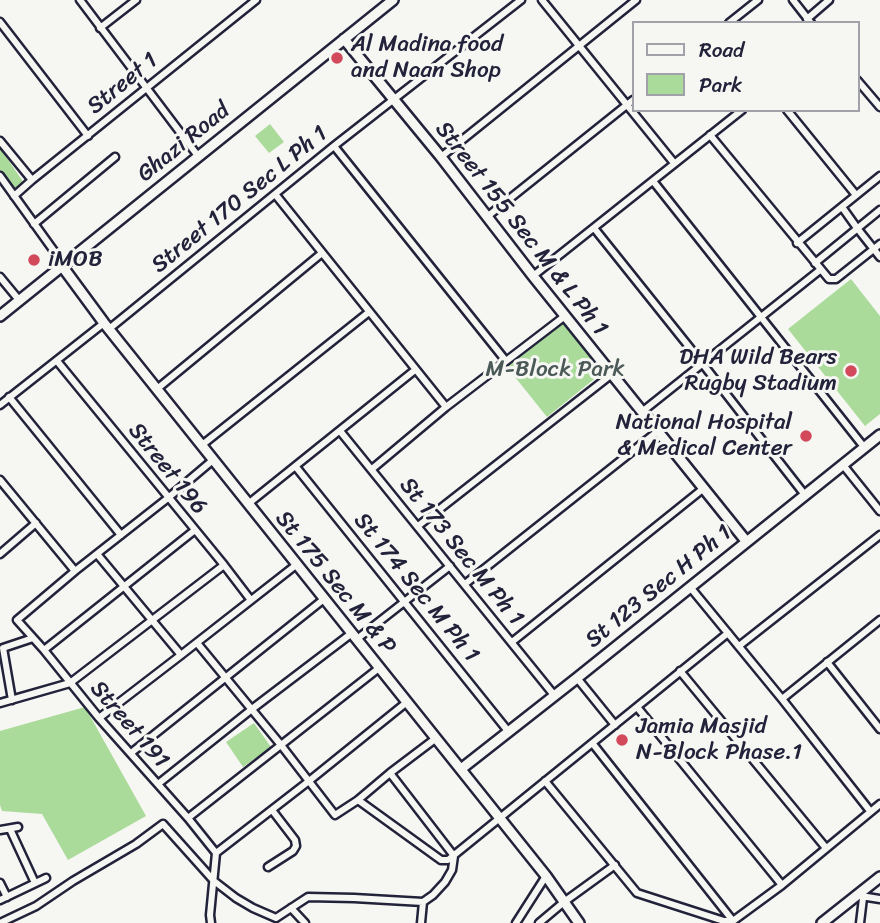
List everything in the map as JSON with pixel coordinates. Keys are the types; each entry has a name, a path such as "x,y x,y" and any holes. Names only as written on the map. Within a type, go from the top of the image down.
{"street":[{"path":"80,0 198,156"},
{"path":"100,28 136,0"},
{"name":"Street 1","path":"14,196 256,0"},
{"name":"Ghazi Road","path":"0,316 393,0"},
{"name":"Street 170 Sec L Ph 1","path":"0,405 107,326 522,0"},
{"path":"542,0 632,111"},
{"path":"442,157 636,0"},
{"path":"732,21 758,0"},
{"path":"793,0 809,21 829,0"},
{"path":"0,22 88,136"},
{"name":"Street 155 Sec M & L Ph 1","path":"344,39 442,157 533,276 746,541"},
{"path":"859,82 880,107"},
{"path":"488,216 632,101"},
{"path":"633,112 674,163"},
{"path":"533,276 739,112"},
{"path":"788,112 856,195"},
{"path":"710,135 829,279 836,279 877,247"},
{"path":"0,141 32,180"},
{"path":"334,146 506,361"},
{"path":"34,224 115,157"},
{"path":"797,243 880,176"},
{"path":"0,177 63,265"},
{"path":"653,181 864,447"},
{"path":"275,194 446,407"},
{"path":"842,207 857,228 877,247 880,257"},
{"path":"815,263 880,210"},
{"path":"594,228 805,495"},
{"path":"157,388 322,253"},
{"name":"St 175 Sec M & P","path":"63,265 107,326 546,876 579,923"},
{"path":"643,411 820,270"},
{"path":"0,277 19,300"},
{"path":"202,445 369,312"},
{"path":"372,469 446,407 565,316"},
{"name":"Street 196","path":"57,361 250,599"},
{"path":"248,504 415,370"},
{"path":"418,526 612,374"},
{"path":"9,397 121,535"},
{"name":"St 173 Sec M Ph 1","path":"340,431 554,695"},
{"path":"465,584 658,431"},
{"name":"St 123 Sec H Ph 1","path":"461,769 880,435"},
{"path":"0,481 75,571 213,460"},
{"path":"843,465 880,511"},
{"name":"St 174 Sec M Ph 1","path":"296,467 508,732"},
{"path":"512,642 705,488"},
{"path":"0,554 36,523"},
{"path":"44,650 195,530"},
{"path":"739,646 880,534"},
{"path":"97,554 181,656"},
{"path":"0,703 70,683 224,565"},
{"path":"99,718 296,565"},
{"path":"158,784 252,709 404,602 450,566"},
{"name":"Street 191","path":"75,571 17,620 216,853"},
{"path":"690,587 870,811"},
{"path":"131,753 324,599"},
{"path":"782,699 880,620"},
{"path":"873,626 880,634"},
{"path":"358,800 441,860 448,860 728,633"},
{"path":"12,700 2,648 33,638"},
{"path":"197,642 335,815 435,739"},
{"path":"827,662 880,729"},
{"path":"188,818 379,668"},
{"path":"680,671 826,848"},
{"path":"577,678 615,725"},
{"path":"211,923 216,853 407,702"},
{"path":"637,707 782,885"},
{"path":"593,744 733,921"},
{"path":"1,923 36,906 136,844 163,824 214,881 236,898 276,918 308,897 422,902 445,882 452,870 454,856 390,773"},
{"path":"545,781 637,893 724,921 733,921 782,885 880,804"},
{"path":"268,867 293,851 296,846 295,840 272,810"},
{"path":"0,830 18,827"},
{"path":"10,829 35,883"},
{"path":"539,923 615,865"},
{"path":"516,923 546,876"},
{"path":"822,923 861,896 880,877"},
{"path":"0,883 4,899 46,878"},
{"path":"861,896 880,899"},
{"path":"860,923 861,896"},
{"path":"421,923 422,902"},
{"path":"291,908 305,923"}],"green space":[{"path":"270,124 284,142 269,153 255,136"},
{"path":"0,148 24,183 14,189 0,171"},
{"name":"DHA Wild Bears Rugby Stadium","path":"851,279 880,316 880,414 865,426 788,329"},
{"name":"M-Block Park","path":"563,323 603,372 547,417 507,367"},
{"path":"85,707 146,816 68,860 42,814 2,811 0,731"},
{"path":"254,723 271,747 243,767 226,742"}],"place":[{"name":"Al Madina food and Naan Shop","path":"337,58"},
{"name":"iMOB","path":"34,260"},
{"name":"DHA Wild Bears Rugby Stadium","path":"851,371"},
{"name":"National Hospital & Medical Center","path":"806,436"},
{"name":"Jamia Masjid N-Block Phase.1","path":"622,740"}]}
